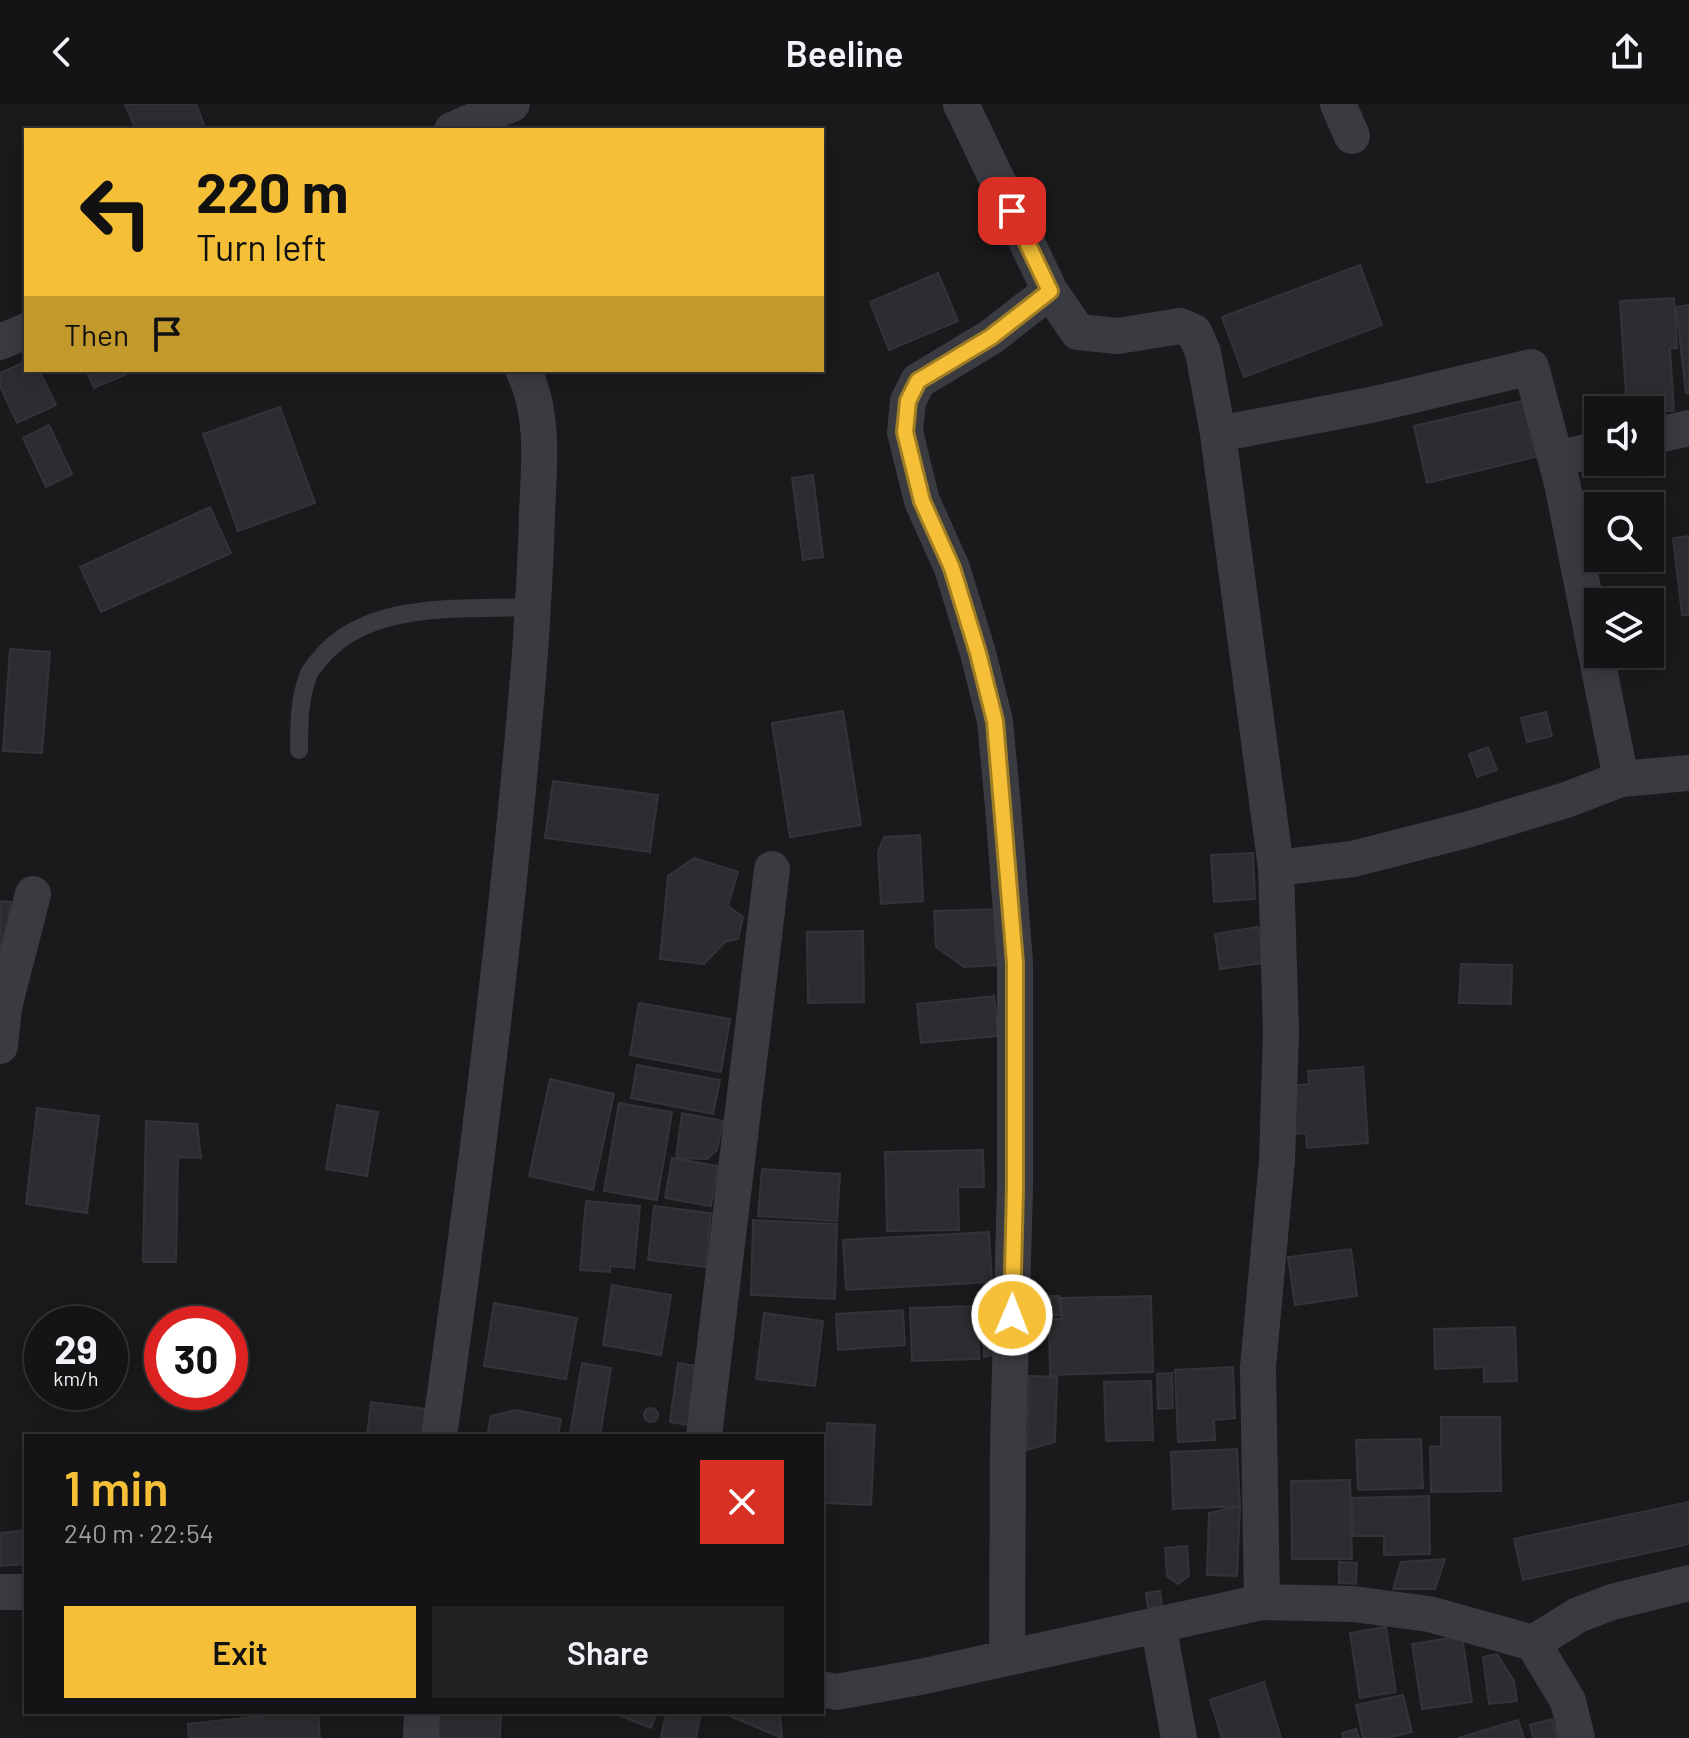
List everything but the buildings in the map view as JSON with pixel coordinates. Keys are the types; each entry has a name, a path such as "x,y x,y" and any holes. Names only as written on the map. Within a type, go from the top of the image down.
{"street":[{"path":"457,128 512,104"},
{"path":"961,104 1050,291 1078,332 1118,336 1180,326 1194,332 1203,352 1218,434 1276,868 1281,1032 1277,1160 1258,1367 1262,1602"},
{"path":"1007,1656 1015,993 1003,807 995,721 978,653 952,568 922,501 905,432 908,401 918,381 991,337 1050,291"},
{"path":"0,342 24,332"},
{"path":"1218,434 1371,405 1531,367 1556,459 1621,779"},
{"path":"439,1434 504,926 533,607 539,458 535,407 524,372"},
{"path":"1664,434 1689,428"},
{"path":"1556,459 1584,452"},
{"path":"1276,868 1368,856 1566,800 1621,779 1689,773"},
{"path":"704,1434 772,869"},
{"path":"0,1046 4,1007 33,894"},
{"path":"1533,1643 1578,1615 1612,1602 1689,1583"},
{"path":"0,1592 24,1592"},
{"path":"824,1689 836,1692 1262,1602 1353,1604 1429,1614 1533,1643 1568,1701 1577,1738"},
{"path":"1158,1624 1179,1738"},
{"path":"421,1738 422,1714"}],"lane":[{"path":"299,750 299,708 308,673 330,645 373,621 419,611 533,607"}],"route":[{"path":"1012,211 1050,291 991,337 918,381 908,401 905,432 922,501 952,568 995,721 1015,963 1012,1315"}]}
